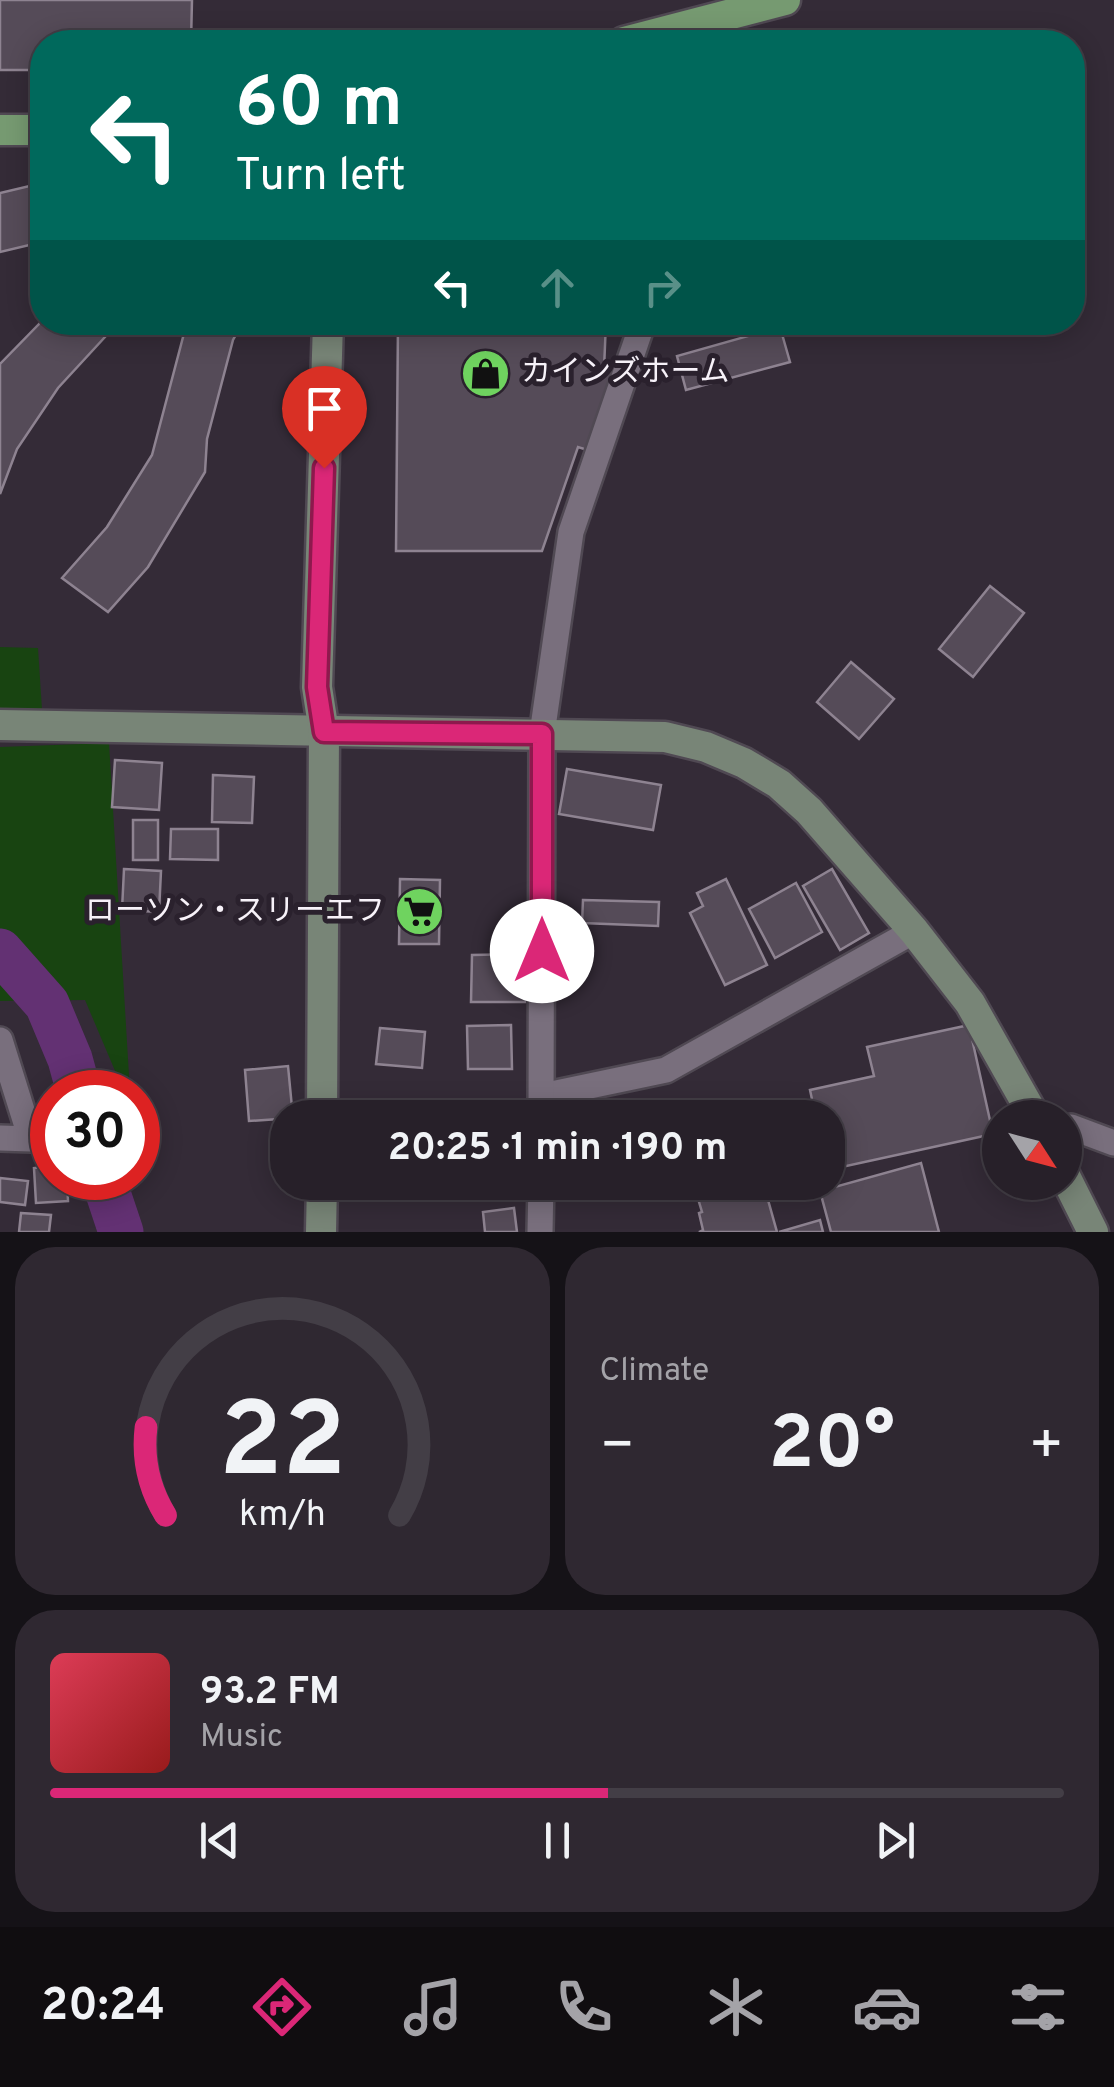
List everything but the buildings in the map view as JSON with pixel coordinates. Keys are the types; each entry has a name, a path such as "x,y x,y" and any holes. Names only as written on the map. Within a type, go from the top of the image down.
{"main road":[{"path":"659,30 727,7 785,0"},
{"path":"0,130 30,130"}],"street":[{"path":"322,1100 324,732 317,687 328,335"},
{"path":"541,1100 542,734 571,532 639,335"},
{"path":"0,725 665,737 706,747 779,784 810,811 914,931 970,1003 1026,1100"},
{"path":"565,1100 666,1070 914,931"},
{"path":"0,1040 31,1139 0,1138"},
{"path":"1082,1131 1114,1142"},
{"path":"321,1232 322,1200"},
{"path":"540,1232 541,1200"},
{"path":"1077,1200 1093,1232"}],"green space":[{"path":"0,647 38,648 42,710 0,712"},
{"path":"109,743 129,1070 115,1070 85,1000 0,1001 0,747"}],"waterway":[{"path":"0,951 47,1004 73,1070"},
{"path":"110,1200 121,1232"}],"place":[{"name":"カインズホーム","path":"486,373"},
{"name":"ローソン・スリーエフ","path":"420,912"}],"route":[{"path":"324,468 317,687 324,732 542,734 542,951"}]}
